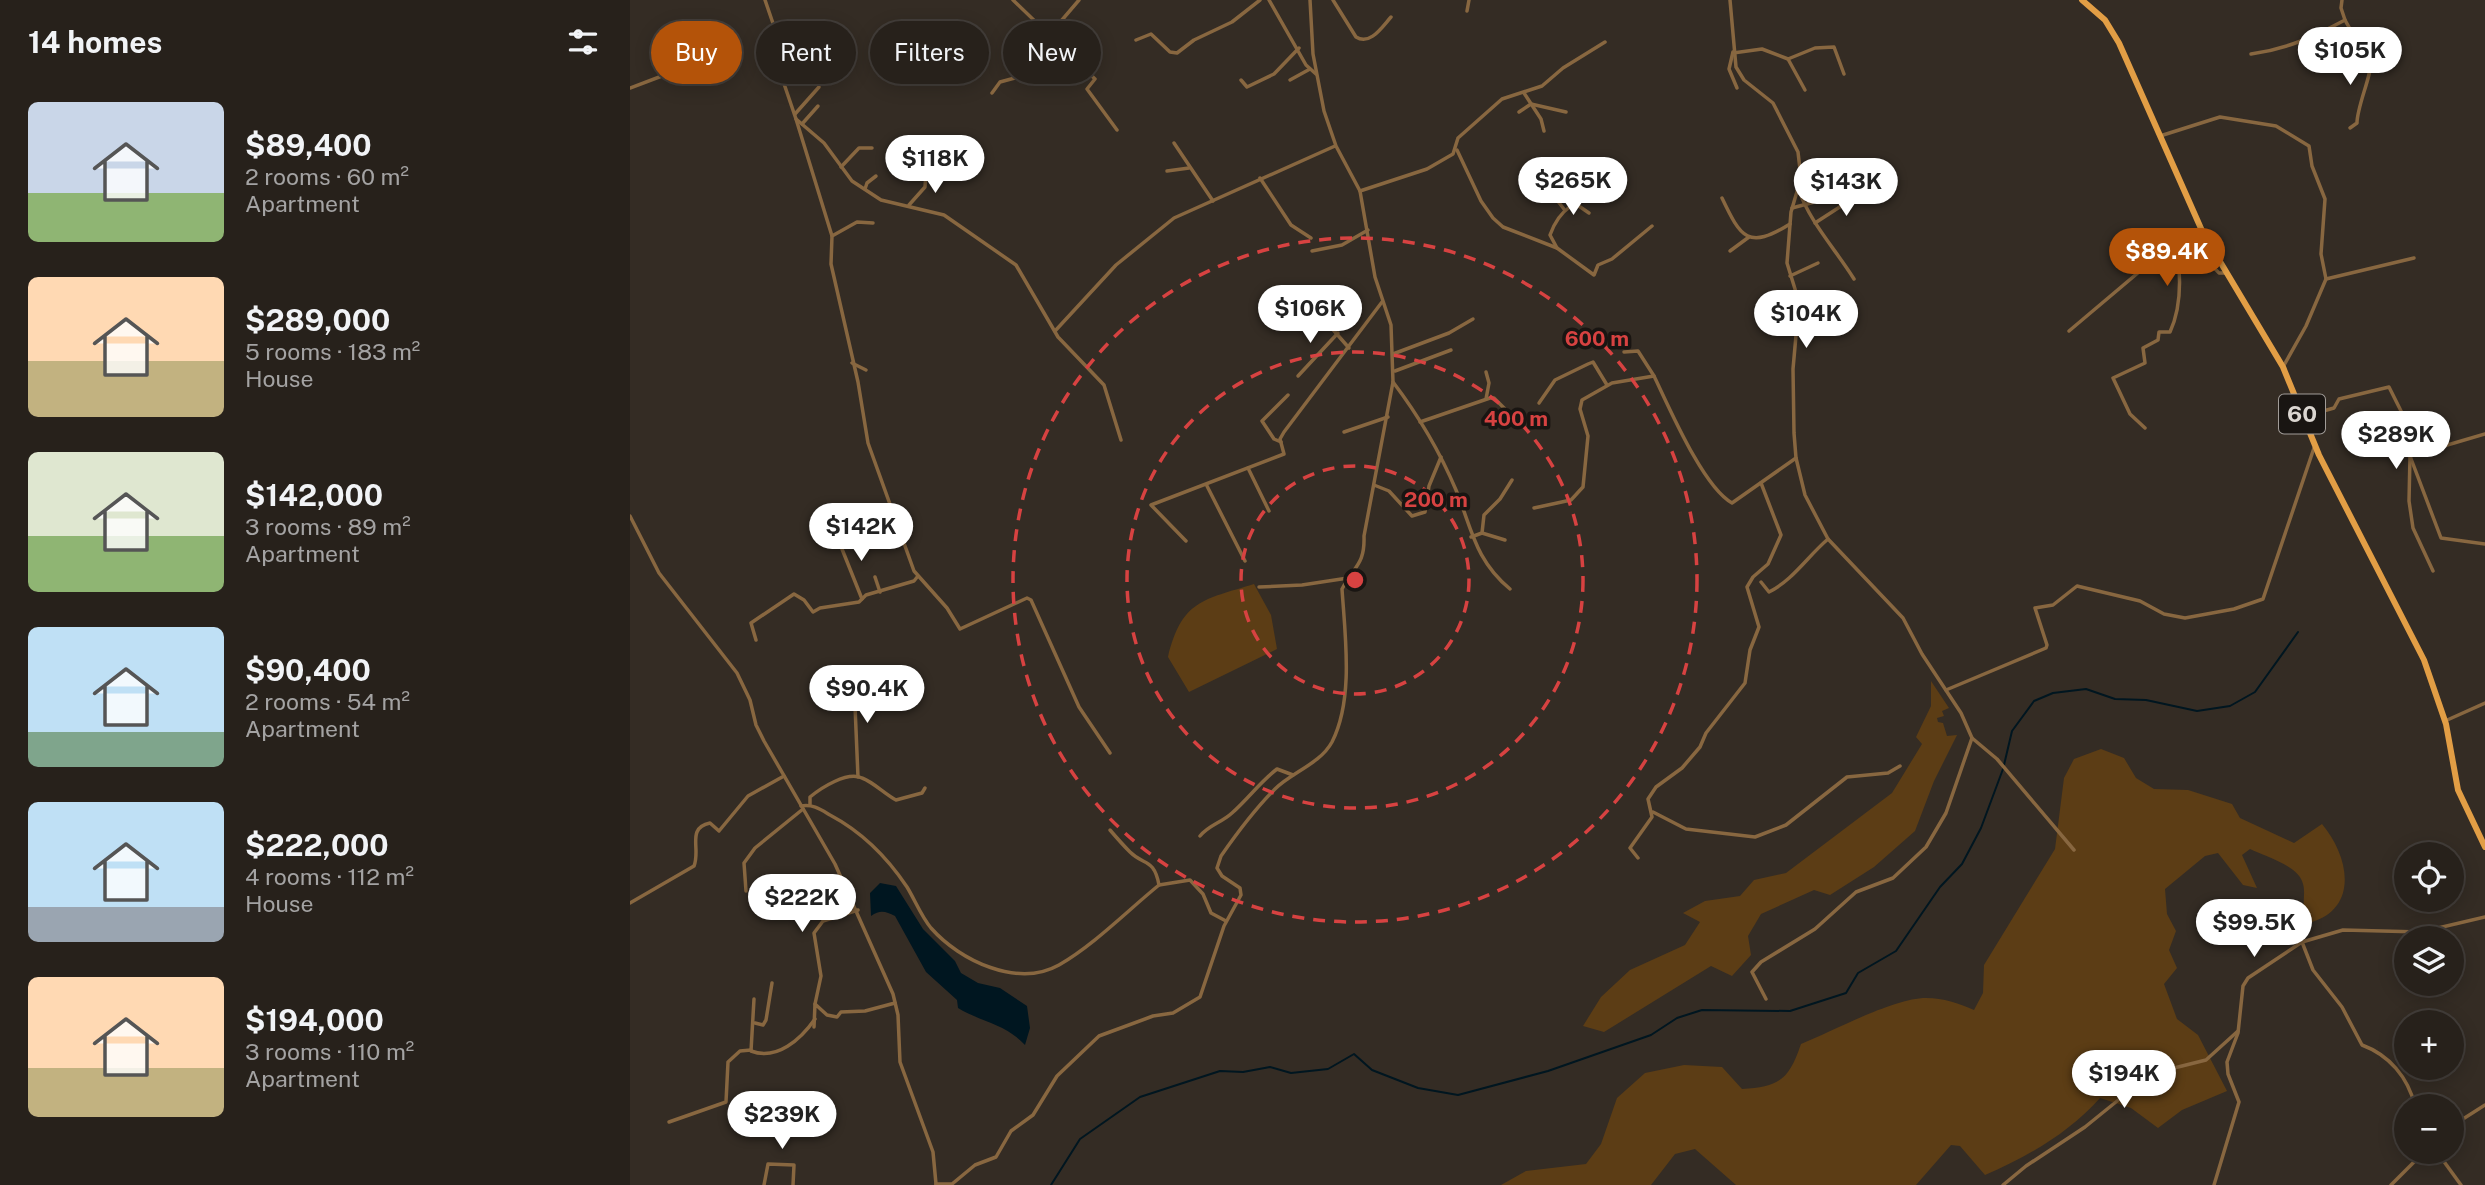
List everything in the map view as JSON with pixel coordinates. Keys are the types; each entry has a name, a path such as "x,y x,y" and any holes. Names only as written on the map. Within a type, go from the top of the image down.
{"main road":[{"name":"60","path":"2082,0 2105,20 2119,43 2203,233 2283,367 2315,445 2424,660 2445,721 2458,790 2485,847"}],"street":[{"path":"765,0 778,37 779,68 832,236 831,264 867,443 900,537 918,576 947,608 960,629 1027,598 1031,600 1079,707 1110,753"},
{"path":"1013,0 1036,21"},
{"path":"1061,21 1079,0"},
{"path":"1136,40 1151,34 1170,52 1177,53 1194,40 1232,22 1260,0"},
{"path":"1269,0 1310,69 1317,74"},
{"path":"630,516 659,573 737,673 750,700 756,725 858,910 895,1003 900,1062 933,1152 936,1185 952,1184 975,1165 996,1157 1011,1131 1033,1115 1057,1076 1099,1037 1153,1016 1173,1013 1200,997 1226,921 1241,895 1240,888 1222,876 1217,868 1221,856 1275,789 1316,760 1332,742 1342,703 1347,665 1342,589 1360,566 1364,554 1364,536 1395,371 1391,325 1382,302 1360,191 1336,146 1324,111 1317,74 1310,0"},
{"path":"1332,0 1356,37 1362,41 1367,40 1391,17"},
{"path":"1466,11 1469,0"},
{"path":"1730,0 1733,53 1729,69 1737,88"},
{"path":"2342,0 2341,8 2345,20 2370,61 2371,72 2357,108 2357,123 2350,128"},
{"path":"2251,54 2303,43 2345,20"},
{"path":"1605,42 1563,68 1542,86 1502,99 1458,138 1457,150 1481,201 1493,218 1503,227 1557,248 1595,275 1598,265 1612,258 1652,226"},
{"path":"1733,53 1762,49 1788,59 1815,48 1834,47 1844,74"},
{"path":"1241,80 1247,87 1273,74 1299,48"},
{"path":"1733,53 1744,80 1773,103 1792,134 1800,168 1799,189 1792,208 1787,263 1799,302 1793,369 1796,458 1811,512 1828,539 1903,618 1972,738 1997,760 2074,850"},
{"path":"1788,59 1805,90"},
{"path":"1290,80 1310,69"},
{"path":"630,88 651,80"},
{"path":"992,93 1003,81"},
{"path":"1092,84 1087,89 1117,130"},
{"path":"795,117 819,87"},
{"path":"1524,93 1541,119 1544,131"},
{"path":"1519,112 1531,104 1566,112"},
{"path":"802,124 818,106"},
{"path":"795,117 824,142 852,181 881,200 909,205 953,220 1016,265 1055,331 1104,385 1121,440"},
{"path":"2160,136 2220,117 2276,126 2309,146 2312,166 2325,200 2321,254 2326,279 2306,326 2283,367"},
{"path":"1174,143 1213,201"},
{"path":"1055,331 1116,265 1174,218 1336,146"},
{"path":"841,167 859,148 872,148"},
{"path":"1360,191 1427,169 1457,150"},
{"path":"1167,171 1191,169"},
{"path":"909,205 925,187 926,172"},
{"path":"865,189 867,183 876,177"},
{"path":"1260,178 1291,225 1311,239"},
{"path":"1815,223 1869,188 1880,197"},
{"path":"1548,189 1564,209"},
{"path":"1799,189 1804,207 1854,279"},
{"path":"1557,248 1550,235 1564,209 1573,202 1605,193"},
{"path":"1722,198 1734,222 1749,237 1763,239 1790,224"},
{"path":"1792,208 1804,207 1822,200"},
{"path":"1573,202 1589,213"},
{"path":"832,236 858,222 873,223"},
{"path":"1312,251 1342,245 1368,230"},
{"path":"1730,251 1749,237"},
{"path":"2069,331 2165,250 2176,250 2212,264 2219,273 2227,272"},
{"path":"2145,428 2130,414 2113,378 2145,363 2143,348 2158,341 2160,332 2170,332 2178,316 2180,271 2176,250"},
{"path":"2326,279 2414,258"},
{"path":"1790,276 1818,263"},
{"path":"1186,541 1151,505 1207,486 1284,454 1281,442 1284,432 1382,302"},
{"path":"1322,317 1349,348"},
{"path":"1393,354 1448,333 1473,319"},
{"path":"1298,376 1338,333"},
{"path":"1395,371 1451,350"},
{"path":"1624,352 1639,351 1680,431 1727,500 1737,501 1796,458"},
{"path":"1539,403 1555,380 1593,362 1607,385"},
{"path":"852,363 866,370"},
{"path":"1486,372 1489,383 1486,399"},
{"path":"1534,508 1571,500 1583,487 1588,436 1580,409 1582,400 1607,385 1624,379 1635,381 1654,376"},
{"path":"1393,382 1441,457 1457,492 1471,537 1494,576 1510,589"},
{"path":"2301,411 2309,415 2334,408 2339,399 2389,387 2403,415 2411,422 2409,501 2413,528 2433,571"},
{"path":"1281,442 1274,439 1262,421 1288,395"},
{"path":"1420,422 1494,398 1512,416"},
{"path":"1344,432 1388,416"},
{"path":"2410,456 2485,434"},
{"path":"1946,690 2046,648 2035,608 2053,605 2077,586 2140,601 2164,614 2185,618 2234,609 2263,599 2315,445"},
{"path":"2410,456 2441,538 2485,544"},
{"path":"1374,485 1389,491 1412,516 1421,515 1425,512 1429,486 1441,457"},
{"path":"1248,468 1269,511"},
{"path":"1482,533 1484,515 1500,499 1512,480"},
{"path":"1761,483 1781,536 1768,564 1746,587 1759,627 1750,650 1747,677 1706,733 1700,747 1682,768 1656,787 1648,799 1653,812 1686,829 1755,837 1786,825 1847,777 1888,773 1900,766"},
{"path":"1207,486 1245,561"},
{"path":"827,512 862,599"},
{"path":"834,529 839,524"},
{"path":"1471,537 1482,533 1505,540"},
{"path":"1761,582 1769,592 1787,583 1804,561 1828,539"},
{"path":"756,640 751,623 793,594 804,600 813,612 862,599 866,594 914,581 918,576"},
{"path":"875,577 880,592"},
{"path":"1259,587 1301,585 1348,578"},
{"path":"847,705 854,703 855,706 858,777"},
{"path":"2445,721 2485,703"},
{"path":"1766,999 1752,972 1761,962 1815,929 1856,892 1893,878 1926,847 1946,813 1972,738"},
{"path":"1200,836 1206,828 1231,814 1256,786 1277,769 1293,775"},
{"path":"630,903 694,866 694,834 698,828 710,823 719,831 748,796 784,776"},
{"path":"810,804 810,797 822,787 858,777 896,800 922,793 925,788"},
{"path":"746,891 744,863 755,848 802,807 810,804 843,821 879,849 907,887 930,927 955,950 1004,973 1027,975 1058,965 1159,885 1190,880 1203,894 1211,913 1226,921"},
{"path":"1637,858 1630,848 1647,826 1653,812"},
{"path":"1110,830 1132,855 1145,860 1157,874 1159,885"},
{"path":"814,1027 821,976 814,933 823,921 858,910"},
{"path":"2214,1185 2239,1102 2228,1074 2227,1062 2238,1030 2243,986 2248,978 2302,942 2343,930 2421,932 2485,917"},
{"path":"2302,942 2313,970 2342,1007 2362,1045 2381,1052 2398,1069 2409,1094"},
{"path":"755,1023 763,1025 772,983"},
{"path":"751,1050 755,1023 754,999"},
{"path":"816,1004 827,1015 837,1017 841,1012 864,1011 895,1003"},
{"path":"669,1122 694,1116 714,1104 726,1102 728,1062 740,1051 751,1050 765,1054 792,1045 815,1019"},
{"path":"2003,1185 2085,1127 2127,1093 2170,1069 2206,1060 2238,1030"},
{"path":"2464,1118 2485,1105"},
{"path":"764,1185 768,1164 772,1162 794,1165 793,1185"},
{"path":"2390,1185 2412,1164"},
{"path":"2446,1164 2461,1185"}],"shaded area":[{"path":"1254,584 1271,615 1277,649 1189,692 1168,657 1180,624 1188,613 1208,599"},
{"path":"1931,681 1949,708 1942,711 1944,716 1937,718 1938,722 1943,723 1947,736 1957,735 1934,781 1915,831 1874,867 1830,895 1814,890 1761,914 1748,936 1751,955 1732,976 1711,966 1604,1032 1583,1026 1601,997 1630,970 1685,945 1700,922 1683,913 1705,901 1740,896 1754,880 1786,873 1892,793 1922,744 1916,737 1931,706"},
{"path":"2101,749 2124,758 2136,778 2154,789 2188,790 2232,804 2240,818 2294,843 2322,824 2339,851 2345,880 2343,894 2336,906 2325,916 2309,923 2304,913 2304,886 2299,875 2287,866 2250,849 2242,855 2257,888 2243,885 2218,853 2205,856 2165,889 2167,914 2176,931 2169,950 2177,968 2164,984 2177,1019 2198,1035 2227,1091 2182,1110 2158,1128 2131,1108 2100,1098 2088,1111 2047,1143 1985,1175 1960,1146 1951,1145 1916,1185 1736,1185 1695,1149 1675,1154 1651,1185 1501,1185 1526,1171 1586,1164 1601,1144 1617,1098 1645,1073 1684,1065 1722,1067 1742,1089 1766,1086 1787,1073 1801,1044 1897,1003 1913,999 1939,999 1974,1010 1983,993 1984,965 2055,849 2064,778 2074,759"}],"water":[{"path":"880,883 896,886 923,929 955,961 961,973 978,983 1000,988 1027,1006 1030,1028 1025,1045 1010,1032 958,1008 957,1000 926,972 895,916 881,912 871,916 870,893"}],"waterway":[{"path":"2004,765 2012,731 2034,701 2053,693 2086,689 2115,699 2146,700 2197,711 2230,706 2255,692 2298,632"},
{"path":"1051,1185 1080,1139 1140,1097 1220,1071 1243,1072 1270,1067 1291,1073 1328,1069 1354,1054 1372,1070 1418,1088 1458,1095 1548,1071 1651,1035 1677,1018 1702,1010 1790,1011 1846,993 1858,973 1896,951 1940,887 1962,864 1981,828 2003,769"}]}
